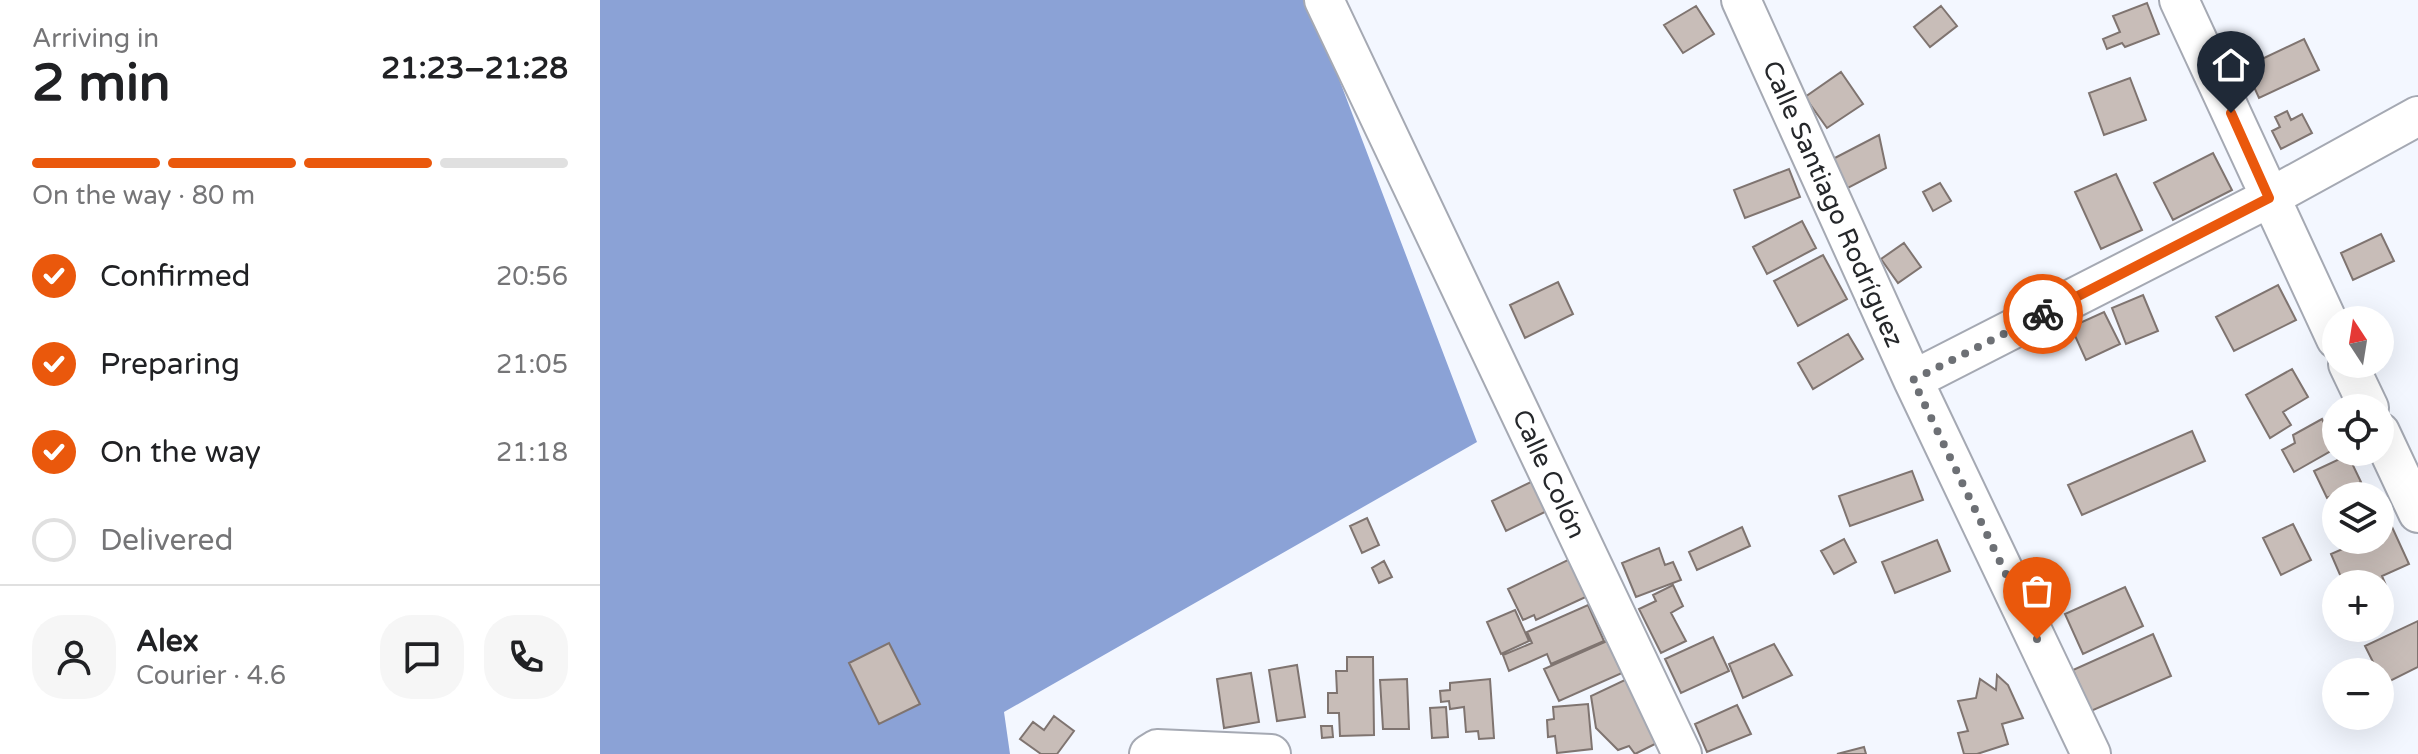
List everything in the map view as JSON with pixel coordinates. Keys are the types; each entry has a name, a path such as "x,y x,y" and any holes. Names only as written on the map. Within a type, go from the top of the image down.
{"street":[{"name":"Calle Colón","path":"1324,0 1682,754"},
{"name":"Calle Santiago Rodríguez","path":"1741,0 1913,380 2091,754"},
{"path":"2179,0 2322,310"},
{"path":"1913,380 2269,198 2418,116"},
{"path":"2394,462 2418,513"},
{"path":"1149,754 1157,749 1271,754"}],"water":[{"path":"600,0 1309,0 1477,442 1004,712 1010,754 600,754"}],"building":[{"path":"2147,3 2159,34 2125,47 2122,43 2107,49 2103,39 2120,32 2113,16"},
{"path":"1696,6 1714,34 1683,53 1664,25"},
{"path":"1941,6 1957,26 1930,47 1914,27"},
{"path":"2304,39 2319,70 2259,98 2245,67"},
{"path":"1841,72 1863,104 1827,128 1805,97"},
{"path":"2130,78 2146,120 2104,135 2089,93"},
{"path":"2287,111 2291,120 2302,114 2312,133 2281,149 2272,131 2280,127 2275,117"},
{"path":"1879,135 1886,168 1844,190 1829,161"},
{"path":"2213,153 2232,190 2173,220 2154,183"},
{"path":"1789,169 1800,197 1745,218 1734,190"},
{"path":"2116,174 2142,230 2101,249 2075,192"},
{"path":"1940,183 1951,201 1933,211 1923,192"},
{"path":"1802,221 1816,248 1767,274 1753,247"},
{"path":"2381,234 2394,261 2353,280 2341,253"},
{"path":"1904,243 1921,267 1898,283 1881,259"},
{"path":"1823,255 1847,299 1798,326 1774,281"},
{"path":"1558,282 1573,314 1525,338 1510,305"},
{"path":"2278,285 2296,320 2234,351 2216,317"},
{"path":"2143,295 2158,331 2126,344 2112,308"},
{"path":"2104,312 2120,344 2086,360 2071,327"},
{"path":"1848,334 1863,359 1813,389 1798,363"},
{"path":"2292,369 2308,397 2283,412 2291,425 2270,438 2246,395"},
{"path":"2322,419 2322,456 2294,472 2282,450 2295,443 2293,435"},
{"path":"2192,431 2205,461 2082,515 2068,485"},
{"path":"2325,466 2353,466 2361,482 2322,482 2322,488 2314,471"},
{"path":"1912,471 1923,500 1850,526 1839,496"},
{"path":"1537,479 1551,509 1506,531 1492,501"},
{"path":"1367,518 1379,545 1362,553 1350,526"},
{"path":"2293,524 2311,560 2281,575 2263,538"},
{"path":"1742,527 1750,546 1697,570 1689,552"},
{"path":"2394,531 2409,564 2394,571 2338,570 2331,554 2394,554"},
{"path":"1844,539 1856,562 1834,574 1821,551"},
{"path":"1937,540 1950,571 1895,593 1882,562"},
{"path":"1659,548 1665,565 1673,562 1681,580 1636,597 1622,563"},
{"path":"1572,558 1590,595 1536,620 1534,615 1523,620 1508,589"},
{"path":"1384,561 1392,577 1379,583 1372,568"},
{"path":"1673,585 1683,606 1671,613 1686,641 1661,653 1639,609 1656,601 1653,595"},
{"path":"2125,587 2143,626 2083,654 2065,614"},
{"path":"1588,605 1604,641 1551,664 1547,654 1509,671 1503,655 1532,643 1527,632"},
{"path":"1515,610 1529,641 1501,654 1487,622"},
{"path":"2418,621 2418,667 2394,679 2394,658 2371,658 2365,646 2373,642 2394,642 2394,632"},
{"path":"2153,634 2171,676 2091,711 2073,670"},
{"path":"1713,637 1729,671 1681,693 1665,659"},
{"path":"1607,641 1622,673 1559,701 1544,669"},
{"path":"889,643 920,704 879,724 849,663"},
{"path":"1774,644 1792,675 1743,698 1729,664"},
{"path":"1347,657 1373,657 1374,735 1340,736 1339,713 1328,713 1328,693 1337,693 1336,671 1347,671"},
{"path":"1297,665 1305,717 1277,721 1269,670"},
{"path":"1251,673 1259,722 1224,728 1217,679"},
{"path":"1997,675 2008,685 2023,718 2002,724 2008,744 1977,754 1964,754 1958,733 1968,731 1958,701 1976,698 1980,679 1996,690"},
{"path":"1629,678 1659,742 1635,754 1629,746 1618,750 1596,728 1591,696"},
{"path":"1407,679 1409,729 1383,729 1380,680"},
{"path":"1490,679 1494,738 1479,739 1478,731 1466,732 1464,707 1450,709 1449,701 1441,702 1440,691 1450,690 1450,683"},
{"path":"1588,704 1592,749 1557,753 1555,736 1548,737 1547,720 1554,719 1553,707"},
{"path":"1737,705 1751,734 1707,752 1695,724"},
{"path":"1446,707 1448,737 1432,738 1430,708"},
{"path":"1054,716 1074,731 1057,754 1041,754 1020,739 1033,722 1044,730"},
{"path":"1321,726 1332,726 1333,737 1322,738"},
{"path":"1864,747 1866,754 1837,754"}],"way so far":[{"path":"2037,639 1913,380 2043,314"}],"route":[{"path":"2043,314 2269,198 2231,113"}]}
